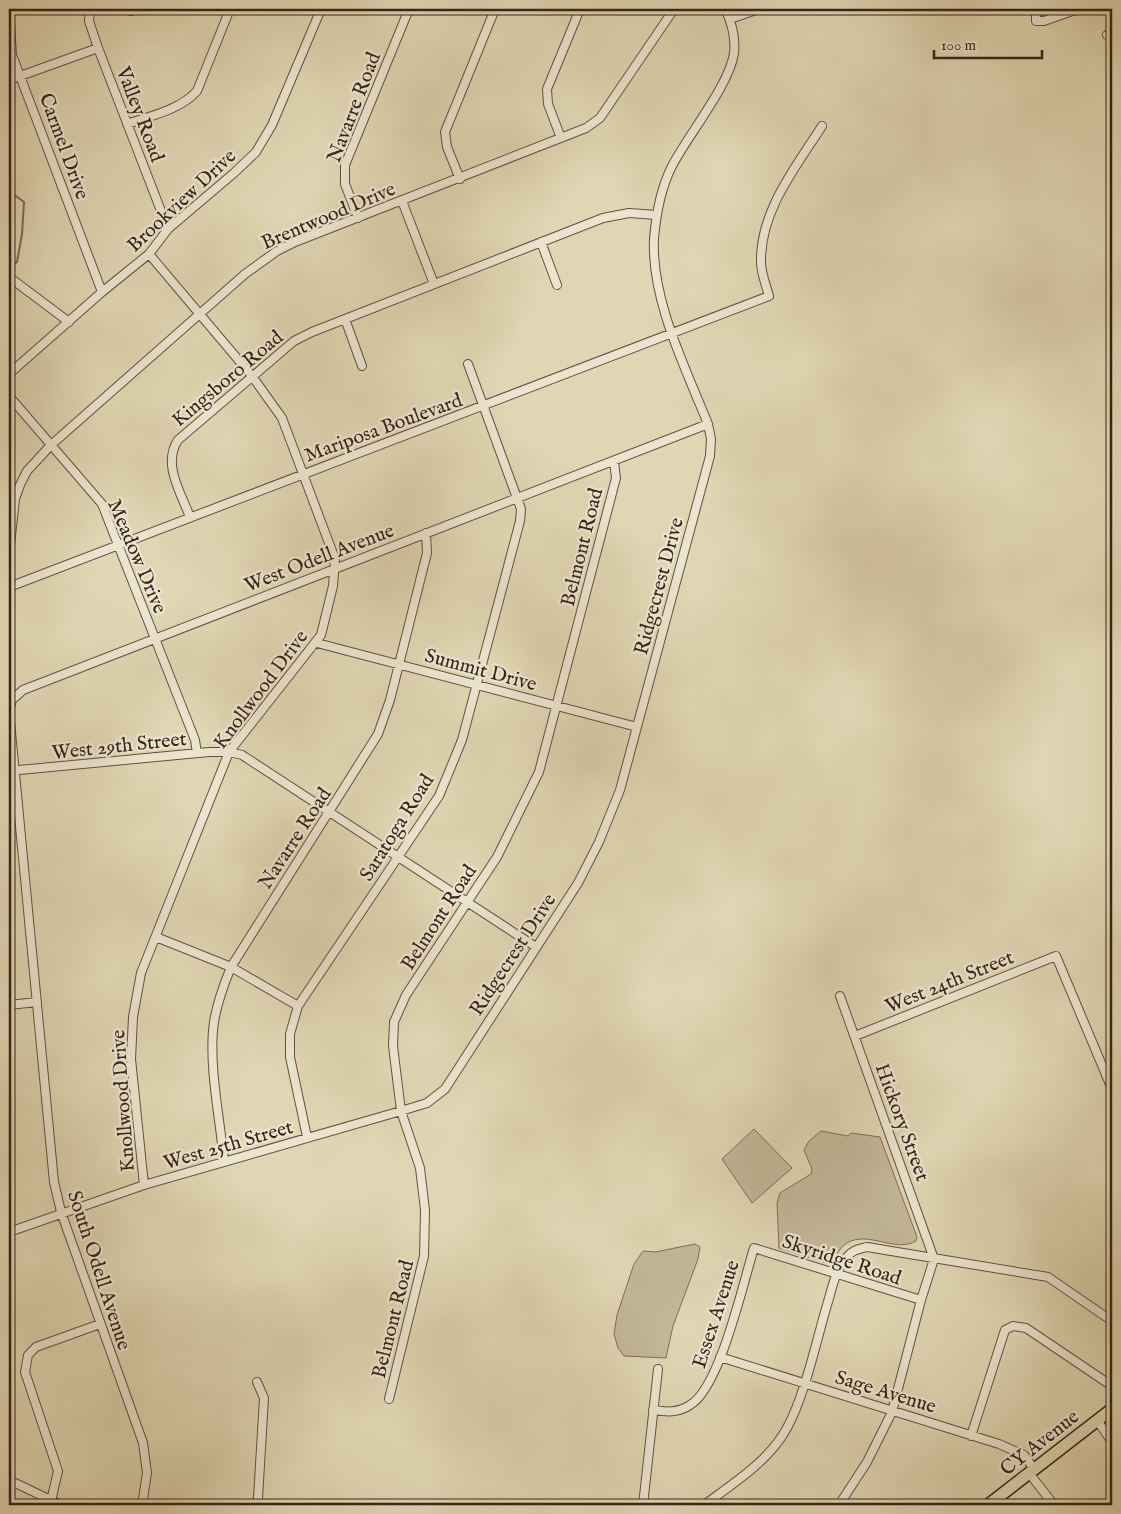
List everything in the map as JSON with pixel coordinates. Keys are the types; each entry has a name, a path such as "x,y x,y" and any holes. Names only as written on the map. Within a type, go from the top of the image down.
{"main road":[{"name":"CY Avenue","path":"988,1505 1112,1409"}],"street":[{"name":"Carmel Drive","path":"10,9 12,55 102,292"},
{"name":"Valley Road","path":"90,9 89,21 98,48 168,229"},
{"path":"127,124 176,106 190,99 197,92 230,9"},
{"name":"Brookview Drive","path":"9,374 102,292 149,254 168,229 256,152 272,125 320,9"},
{"name":"Navarre Road","path":"358,218 345,184 345,165 409,9"},
{"path":"460,179 445,141 445,132 495,9"},
{"path":"561,138 548,104 547,88 580,9"},
{"name":"Brentwood Drive","path":"9,554 15,499 27,471 51,445 260,261 277,251 402,200 460,179 586,128 600,118 674,9"},
{"name":"Ridgecrest Drive","path":"401,1111 427,1103 445,1089 578,883 599,842 620,790 710,456 711,440 708,424 673,334 661,296 654,260 657,215 671,168 732,63 735,42 730,19 725,9"},
{"path":"730,19 758,9"},
{"path":"1045,9 1036,13 1036,21 1044,21 1078,9"},
{"path":"9,80 98,48"},
{"name":"Mariposa Boulevard","path":"9,587 769,296 761,264 763,232 783,187 822,126"},
{"path":"402,200 434,284"},
{"name":"Kingsboro Road","path":"190,517 170,465 173,447 178,440 294,342 344,319 615,214 657,215"},
{"path":"541,242 557,285"},
{"name":"Knollwood Drive","path":"144,1185 131,1059 131,1036 141,974 228,752 317,643 321,635 333,586 335,569 335,559 282,418 252,376 149,254"},
{"path":"10,278 69,322"},
{"path":"344,319 362,366"},
{"name":"Saratoga Road","path":"307,1137 290,1057 290,1034 298,1006 439,796 462,740 520,520 522,509 468,364"},
{"name":"Meadow Drive","path":"9,396 102,504 195,740 196,753"},
{"name":"West Odell Avenue","path":"12,771 9,711 12,700 23,690 708,424"},
{"name":"Belmont Road","path":"389,1399 424,1256 425,1210 420,1168 401,1111 393,1046 394,1022 406,995 497,857 539,772 616,478 614,461"},
{"name":"Navarre Road","path":"224,1161 213,1039 216,1011 231,966 378,734 390,700 427,553 426,533"},
{"name":"Summit Drive","path":"317,643 637,727"},
{"name":"West 29th Street","path":"12,771 196,753 228,752 242,756 536,947"},
{"name":"South Odell Avenue","path":"12,771 54,1182 61,1212 143,1443 147,1474 142,1505"},
{"path":"156,937 231,966 298,1006"},
{"name":"West 24th Street","path":"855,1036 1056,956 1112,1089"},
{"name":"Hickory Street","path":"840,996 934,1259"},
{"path":"9,1005 37,1002"},
{"name":"West 25th Street","path":"9,1232 61,1212 144,1185 401,1111"},
{"path":"704,1505 758,1463 774,1447 787,1428 804,1382 837,1273 847,1256 856,1250 867,1247 1048,1277 1112,1321"},
{"name":"Skyridge Road","path":"754,1248 921,1300"},
{"name":"Essex Avenue","path":"653,1410 680,1410 692,1404 708,1386 720,1357 754,1248"},
{"path":"839,1505 867,1462 892,1412 921,1300 934,1259"},
{"path":"51,1500 58,1470 25,1372 28,1355 36,1347 100,1324"},
{"path":"971,1436 1005,1330 1013,1326 1026,1328 1112,1386"},
{"name":"Sage Avenue","path":"720,1357 804,1382 1024,1454 1032,1471 1054,1505"},
{"path":"644,1505 658,1369"},
{"path":"255,1505 258,1498 264,1398 257,1382"},
{"path":"1097,1420 1112,1442"},
{"path":"9,1480 61,1505"}],"shaded area":[{"path":"754,1129 792,1168 752,1203 722,1159"},
{"path":"821,1131 848,1136 851,1133 880,1137 917,1237 916,1241 898,1245 870,1239 851,1241 843,1246 831,1263 779,1248 777,1203 780,1193 811,1174 812,1169 804,1150 809,1141"},
{"path":"695,1244 700,1247 698,1259 673,1326 666,1358 624,1356 618,1348 614,1334 617,1315 634,1264 643,1251 655,1252"}],"waterway":[{"path":"9,191 24,202 22,234 17,262 9,268"}]}
